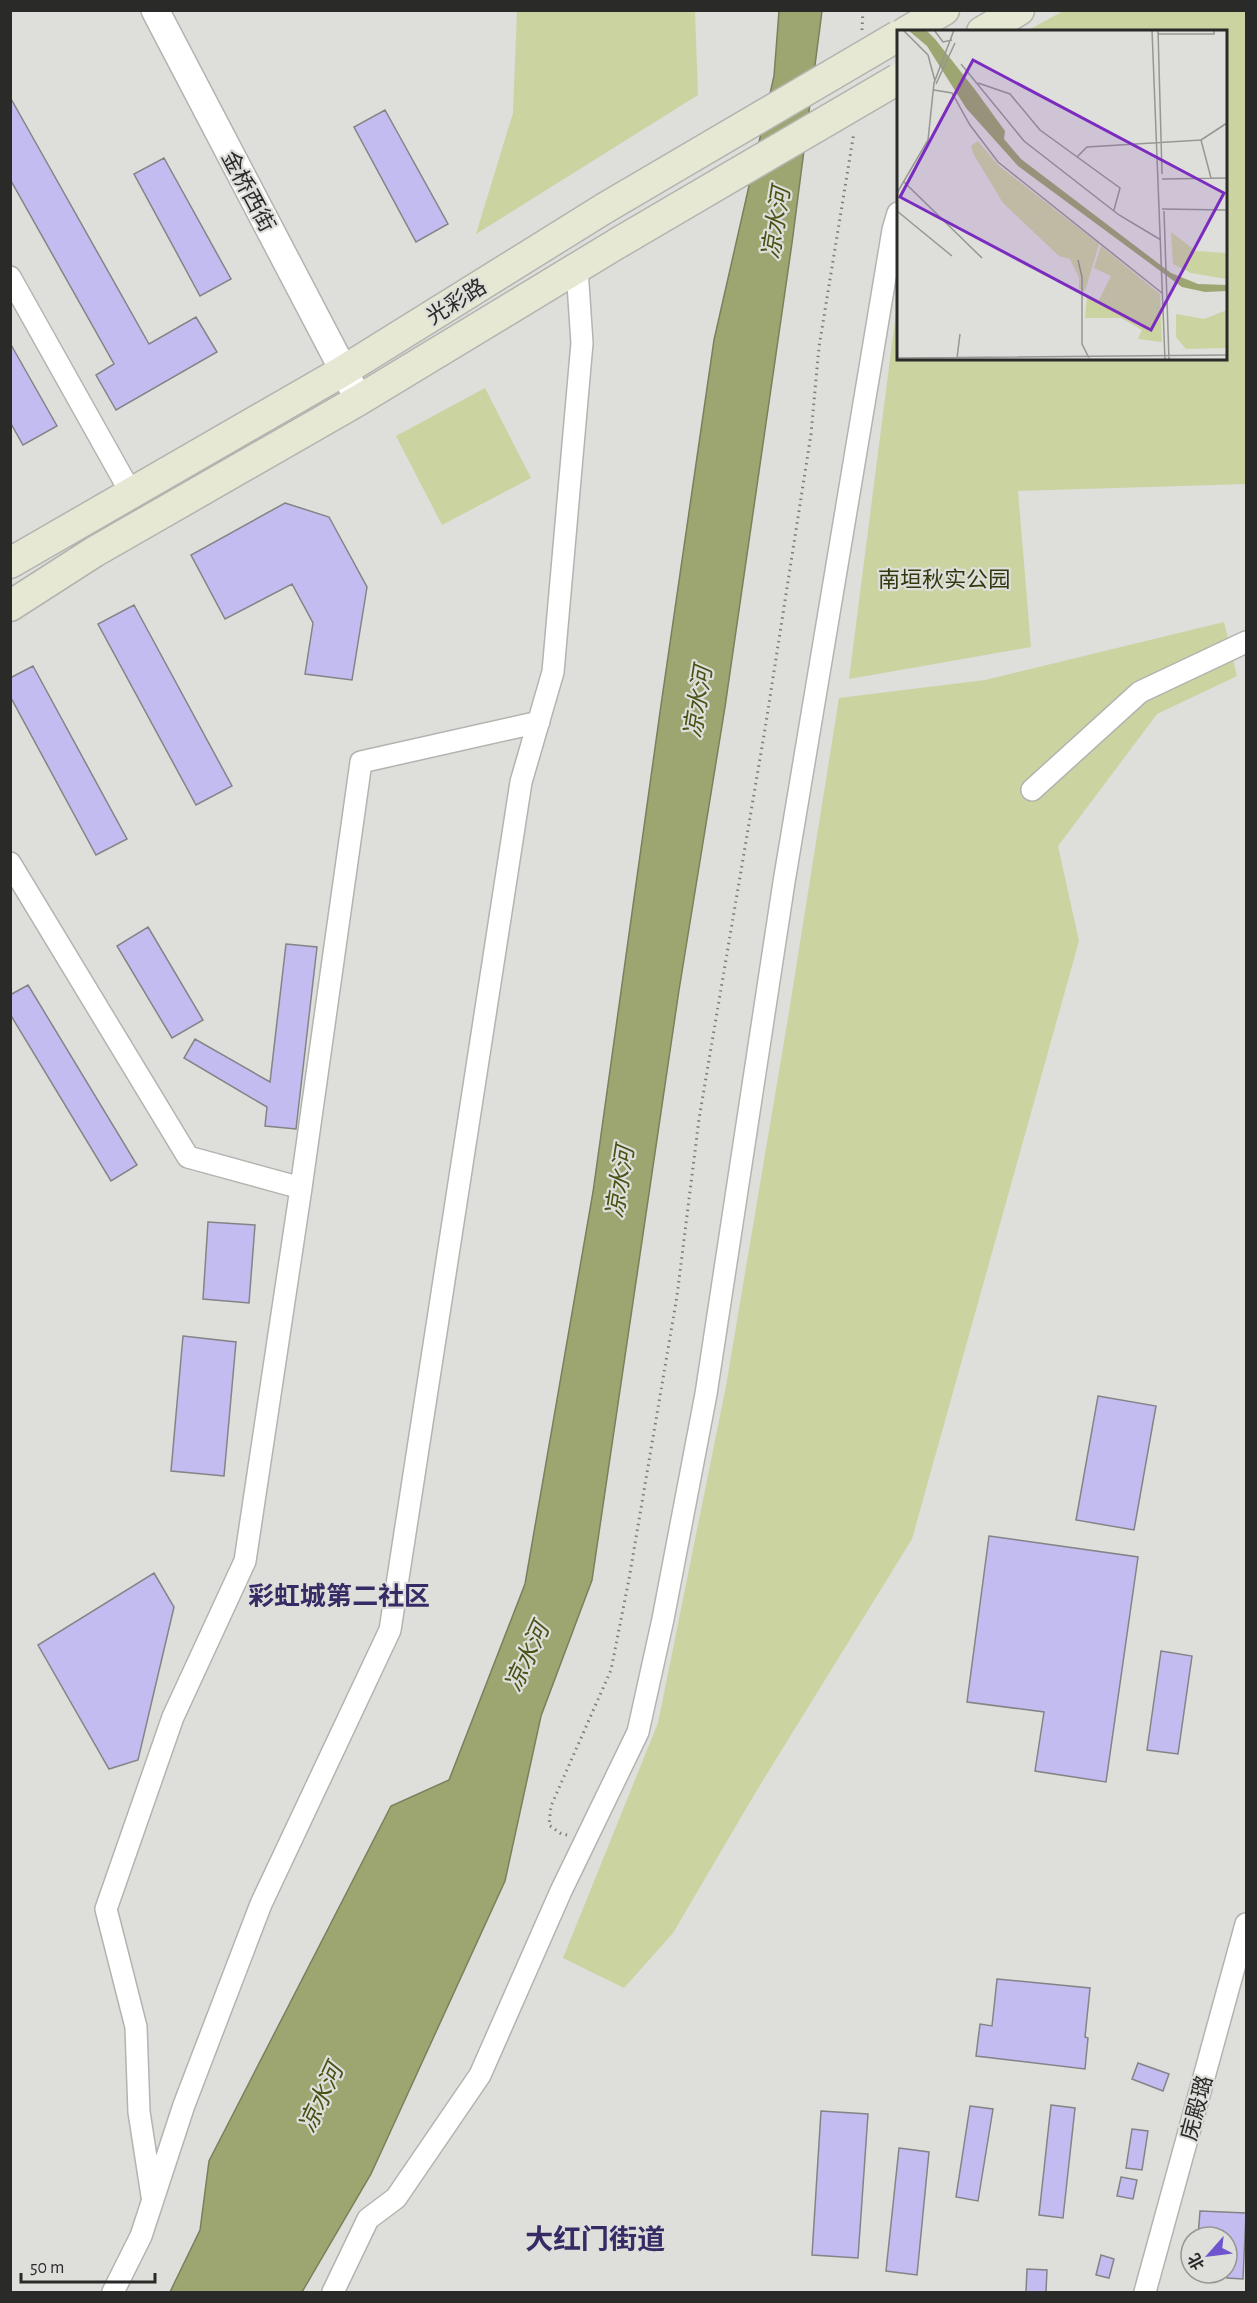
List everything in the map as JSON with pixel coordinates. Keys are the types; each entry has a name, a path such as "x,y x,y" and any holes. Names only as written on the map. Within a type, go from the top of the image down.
{"main road":[{"path":"909,30 944,10"},
{"path":"985,30 1019,10"},
{"name":"光彩路","path":"10,563 343,371 605,208 897,37"},
{"name":"光彩路","path":"10,606 94,552 359,400 618,243 897,81"}],"street":[{"name":"金桥西街","path":"155,10 359,400"},
{"path":"333,2292 368,2219 396,2198 480,2075 586,1839 638,1732 663,1619 706,1394 784,882 897,216"},
{"path":"113,2292 141,2236 184,2105 261,1904 390,1630 521,782 553,672 582,343 577,268"},
{"path":"10,277 131,493"},
{"path":"1032,790 1140,692 1246,642"},
{"path":"153,2200 139,2112 136,2027 106,1909 173,1717 245,1561 301,1188 361,762 539,722"},
{"path":"10,863 188,1157 301,1188"},
{"name":"庑殿璐","path":"1146,2292 1246,1924"}],"path":[{"path":"861,33 863,10"},
{"path":"586,1839 560,1833 549,1825 551,1806 610,1670 629,1579 677,1296 699,1119 771,694 811,434 819,347 854,125"}],"green space":[{"path":"517,11 695,11 698,95 476,234 513,113"},
{"name":"南垣秋实公园","path":"1063,11 1246,11 1246,484 1018,491 1031,647 849,679 897,305 897,360 1227,360 1227,30 1029,30"},
{"path":"485,388 531,478 442,525 396,436"},
{"path":"1224,622 1237,676 1157,714 1058,846 1079,941 912,1539 757,1790 673,1933 624,1988 563,1958 658,1723 726,1386 839,698 985,680"}],"water":[{"name":"凉水河","path":"779,11 822,11 792,243 725,707 679,990 592,1580 541,1716 505,1881 371,2174 302,2292 170,2292 200,2230 209,2161 391,1806 449,1780 525,1584 593,1192 714,340 774,76"}],"building":[{"path":"10,97 149,344 196,317 217,352 116,410 96,375 114,364 10,179"},
{"path":"385,110 448,224 416,242 354,127"},
{"path":"164,158 231,279 200,296 134,174"},
{"path":"10,343 57,426 23,445 10,422"},
{"path":"285,503 329,517 367,587 352,680 305,674 313,623 292,584 225,619 191,555"},
{"path":"134,605 232,786 196,805 98,624"},
{"path":"33,666 127,839 96,855 10,696 10,678"},
{"path":"148,927 203,1020 172,1038 117,946"},
{"path":"286,944 317,947 296,1129 265,1126 267,1107 184,1058 195,1039 270,1082"},
{"path":"28,985 137,1165 111,1181 10,1014 10,995"},
{"path":"208,1222 255,1225 249,1303 203,1299"},
{"path":"183,1336 236,1342 224,1476 171,1471"},
{"path":"1098,1396 1156,1406 1134,1530 1076,1520"},
{"path":"989,1536 1138,1557 1106,1782 1035,1771 1044,1712 967,1702"},
{"path":"154,1573 174,1607 138,1760 109,1769 38,1645"},
{"path":"1161,1651 1192,1656 1178,1754 1147,1750"},
{"path":"997,1979 1090,1988 1085,2037 1088,2038 1085,2069 976,2056 980,2024 992,2026"},
{"path":"1138,2063 1169,2074 1163,2091 1132,2079"},
{"path":"1051,2105 1075,2108 1063,2218 1039,2215"},
{"path":"970,2106 993,2109 978,2201 956,2197"},
{"path":"821,2111 868,2114 858,2258 812,2255"},
{"path":"1132,2129 1148,2131 1142,2170 1126,2168"},
{"path":"899,2148 929,2152 917,2275 886,2271"},
{"path":"1121,2177 1137,2180 1133,2199 1117,2196"},
{"path":"1200,2211 1246,2213 1243,2279 1239,2279 1239,2225 1199,2225"},
{"path":"1101,2255 1114,2259 1109,2278 1096,2275"},
{"path":"1027,2269 1047,2270 1046,2292 1026,2292"}],"district":[{"name":"彩虹城第二社区","path":"339,1596"},
{"name":"大红门街道","path":"595,2239"}]}
